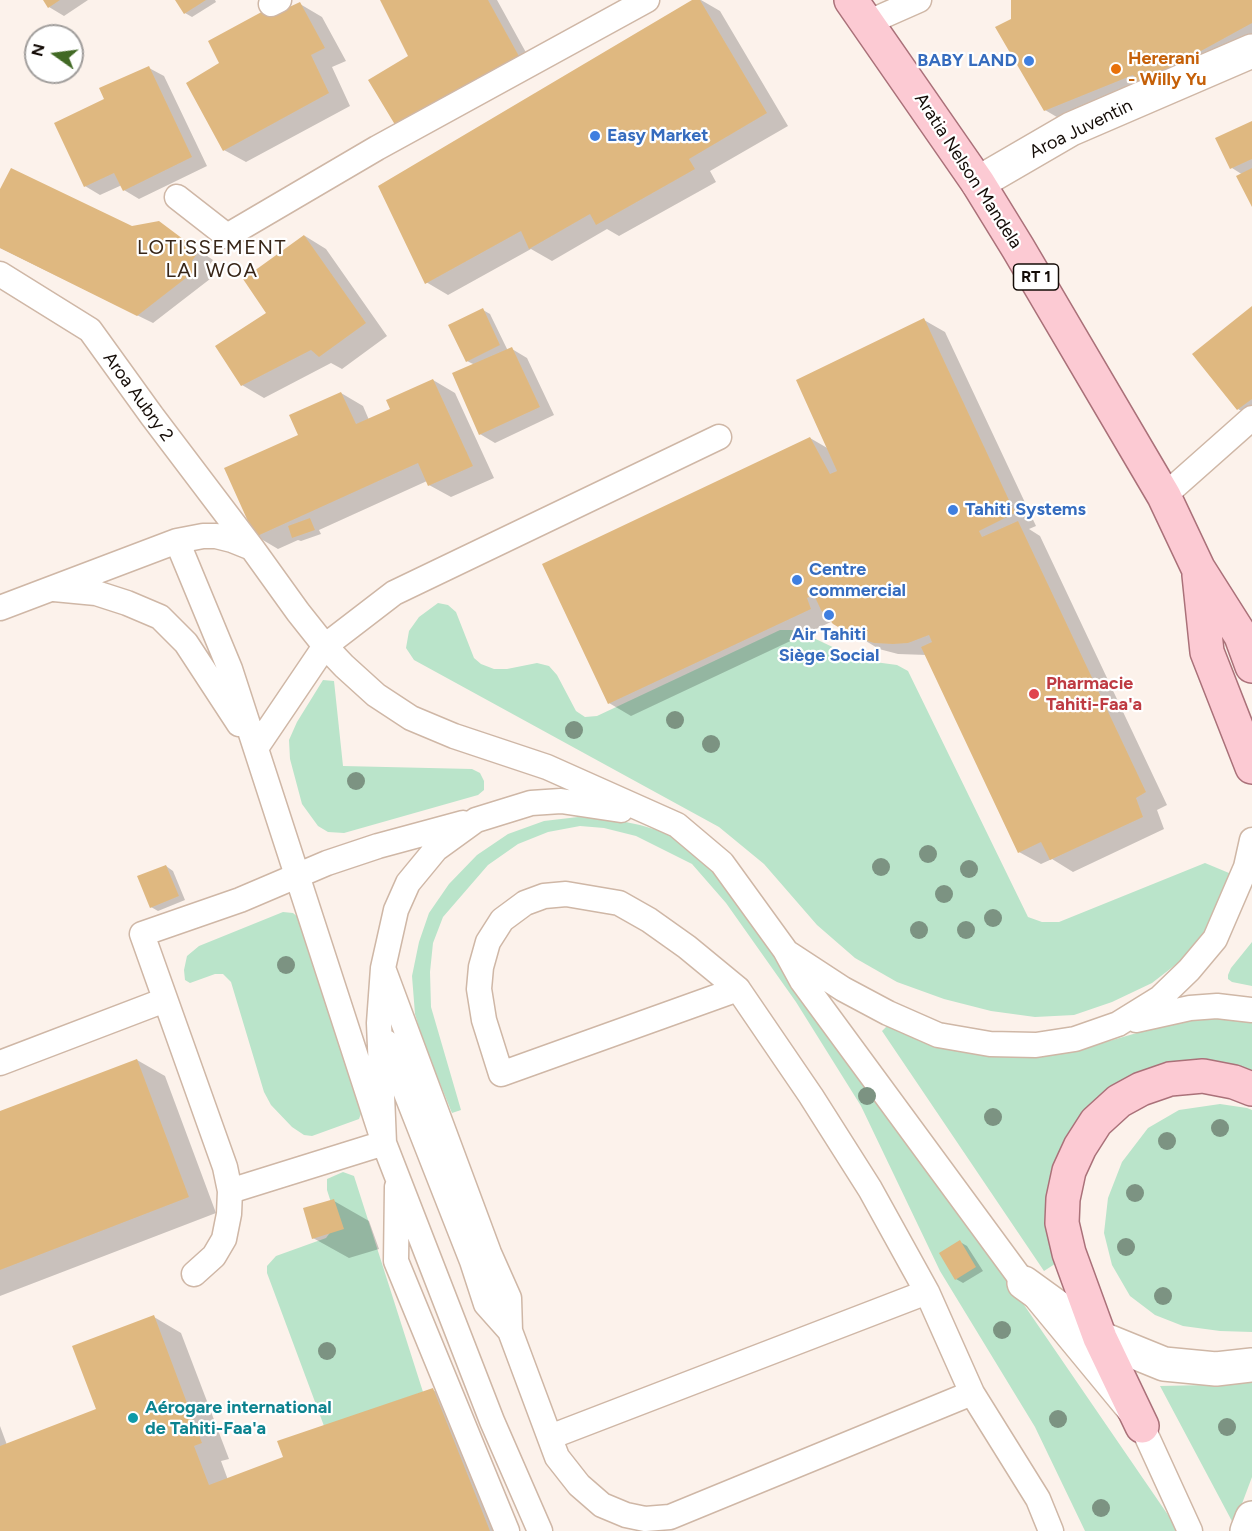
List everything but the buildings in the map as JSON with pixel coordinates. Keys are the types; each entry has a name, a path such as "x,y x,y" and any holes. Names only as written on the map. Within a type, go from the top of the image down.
{"main road":[{"name":"Aratia Nelson Mandela","path":"860,12 978,183 1018,248 1164,496 1198,568 1241,636 1252,666"},
{"name":"Aratia Nelson Mandela","path":"1198,568 1207,652 1252,767"},
{"path":"1142,1426 1100,1338 1069,1253 1062,1223 1063,1200 1069,1171 1080,1147 1096,1122 1119,1101 1141,1089 1170,1079 1203,1076 1234,1082 1252,1089"}],"street":[{"name":"Aroa Juventin","path":"978,183 1071,129 1252,51"},
{"path":"1024,1283 1100,1338 1164,1364 1216,1369 1252,1365"},
{"path":"1247,1531 1252,1518"}],"lane":[{"path":"177,197 227,236 377,148 647,0"},
{"path":"860,12 919,0"},
{"name":"Aroa Aubry 2","path":"0,274 90,330 298,612 325,646 376,695 411,718 454,736 547,767 676,825"},
{"path":"1164,496 1252,418"},
{"path":"256,748 325,646 394,593 719,437"},
{"path":"0,608 177,541 216,536 252,548"},
{"path":"177,541 230,669 384,1143 492,1421 536,1521 547,1531"},
{"path":"49,589 96,593 160,617 186,643 256,748"},
{"path":"194,1274 214,1256 224,1239 229,1214 230,1191 225,1167 142,934 240,900 296,875 378,846 531,803 561,801 623,811 676,825 722,863 785,950 802,981 1024,1283 1142,1426 1190,1531"},
{"path":"384,1143 379,1023 383,968 396,910 408,883 436,849 476,820"},
{"path":"1118,1024 1160,998 1189,970 1215,939 1246,867 1252,840"},
{"path":"738,989 501,1074 484,1020 479,989 481,967 488,942 502,920 525,903 544,896 566,894 619,903 649,920 687,947 738,989 811,1096 870,1189 927,1292 972,1393 1038,1499 1051,1531"},
{"path":"785,950 843,989 888,1013 938,1035 990,1044 1036,1045 1076,1039 1118,1024 1190,1008 1216,1006 1252,1010"},
{"path":"383,968 489,1253 509,1298 510,1331 557,1457 579,1485 602,1505 626,1515 645,1519 670,1517 972,1393"},
{"path":"0,1063 165,1000"},
{"path":"379,1023 472,1261 486,1304 510,1331"},
{"path":"230,1191 384,1143"},
{"path":"398,1176 396,1261 507,1531"},
{"path":"550,1437 927,1292"}],"green space":[{"path":"438,603 448,605 456,612 474,658 481,664 494,669 537,663 549,666 557,675 576,711 585,717 597,716 780,630 803,633 860,660 897,665 908,671 1028,917 1042,922 1059,922 1205,863 1229,873 1232,878 1212,925 1192,952 1152,983 1112,1002 1074,1015 1035,1017 991,1011 944,999 897,982 855,958 817,925 764,864 719,827 414,660 406,648 409,631 419,617"},
{"path":"323,680 334,681 343,766 472,769 480,773 484,781 484,790 478,795 344,833 328,832 318,826 302,804 290,759 289,740 297,722"},
{"path":"578,817 606,818 667,833 703,850 741,892 1179,1531 1085,1531 1035,1427 940,1271 861,1106 796,1002 726,903 692,864 636,836 604,828 580,826 548,832 518,844 488,865 443,917 433,943 430,972 431,1007 461,1110 452,1113 423,1042 415,1014 412,976 419,942 429,913 449,884 477,855 508,834 544,821"},
{"path":"283,912 293,913 299,918 362,1111 359,1119 312,1136 304,1135 292,1127 271,1105 264,1092 231,982 223,974 215,974 190,983 185,980 184,970 187,956 199,946"},
{"path":"1252,942 1252,986 1232,982 1228,979 1231,968"},
{"path":"1191,1017 1252,1017 1252,1070 1237,1065 1203,1061 1101,1105 1061,1260 1044,1271 882,1031 895,1018 1036,1057 1072,1052"},
{"path":"1220,1104 1252,1110 1252,1332 1183,1326 1155,1315 1130,1296 1112,1265 1104,1233 1108,1198 1122,1162 1148,1128 1179,1110"},
{"path":"343,1172 354,1176 423,1392 324,1426 267,1273 267,1266 276,1256 326,1238 334,1227 335,1215 327,1190 327,1179"},
{"path":"1252,1381 1252,1477 1234,1525 1160,1386"}],"place":[{"name":"BABY LAND","path":"1029,61"},
{"name":"Hererani - Willy Yu","path":"1116,69"},
{"name":"Easy Market","path":"595,136"},
{"name":"Tahiti Systems","path":"953,510"},
{"name":"Centre commercial","path":"797,580"},
{"name":"Air Tahiti Siège Social","path":"829,615"},
{"name":"Pharmacie Tahiti-Faa'a","path":"1034,694"},
{"name":"Aérogare international de Tahiti-Faa'a","path":"133,1418"}],"district":[{"name":"LOTISSEMENT LAI WOA","path":"212,260"}]}
